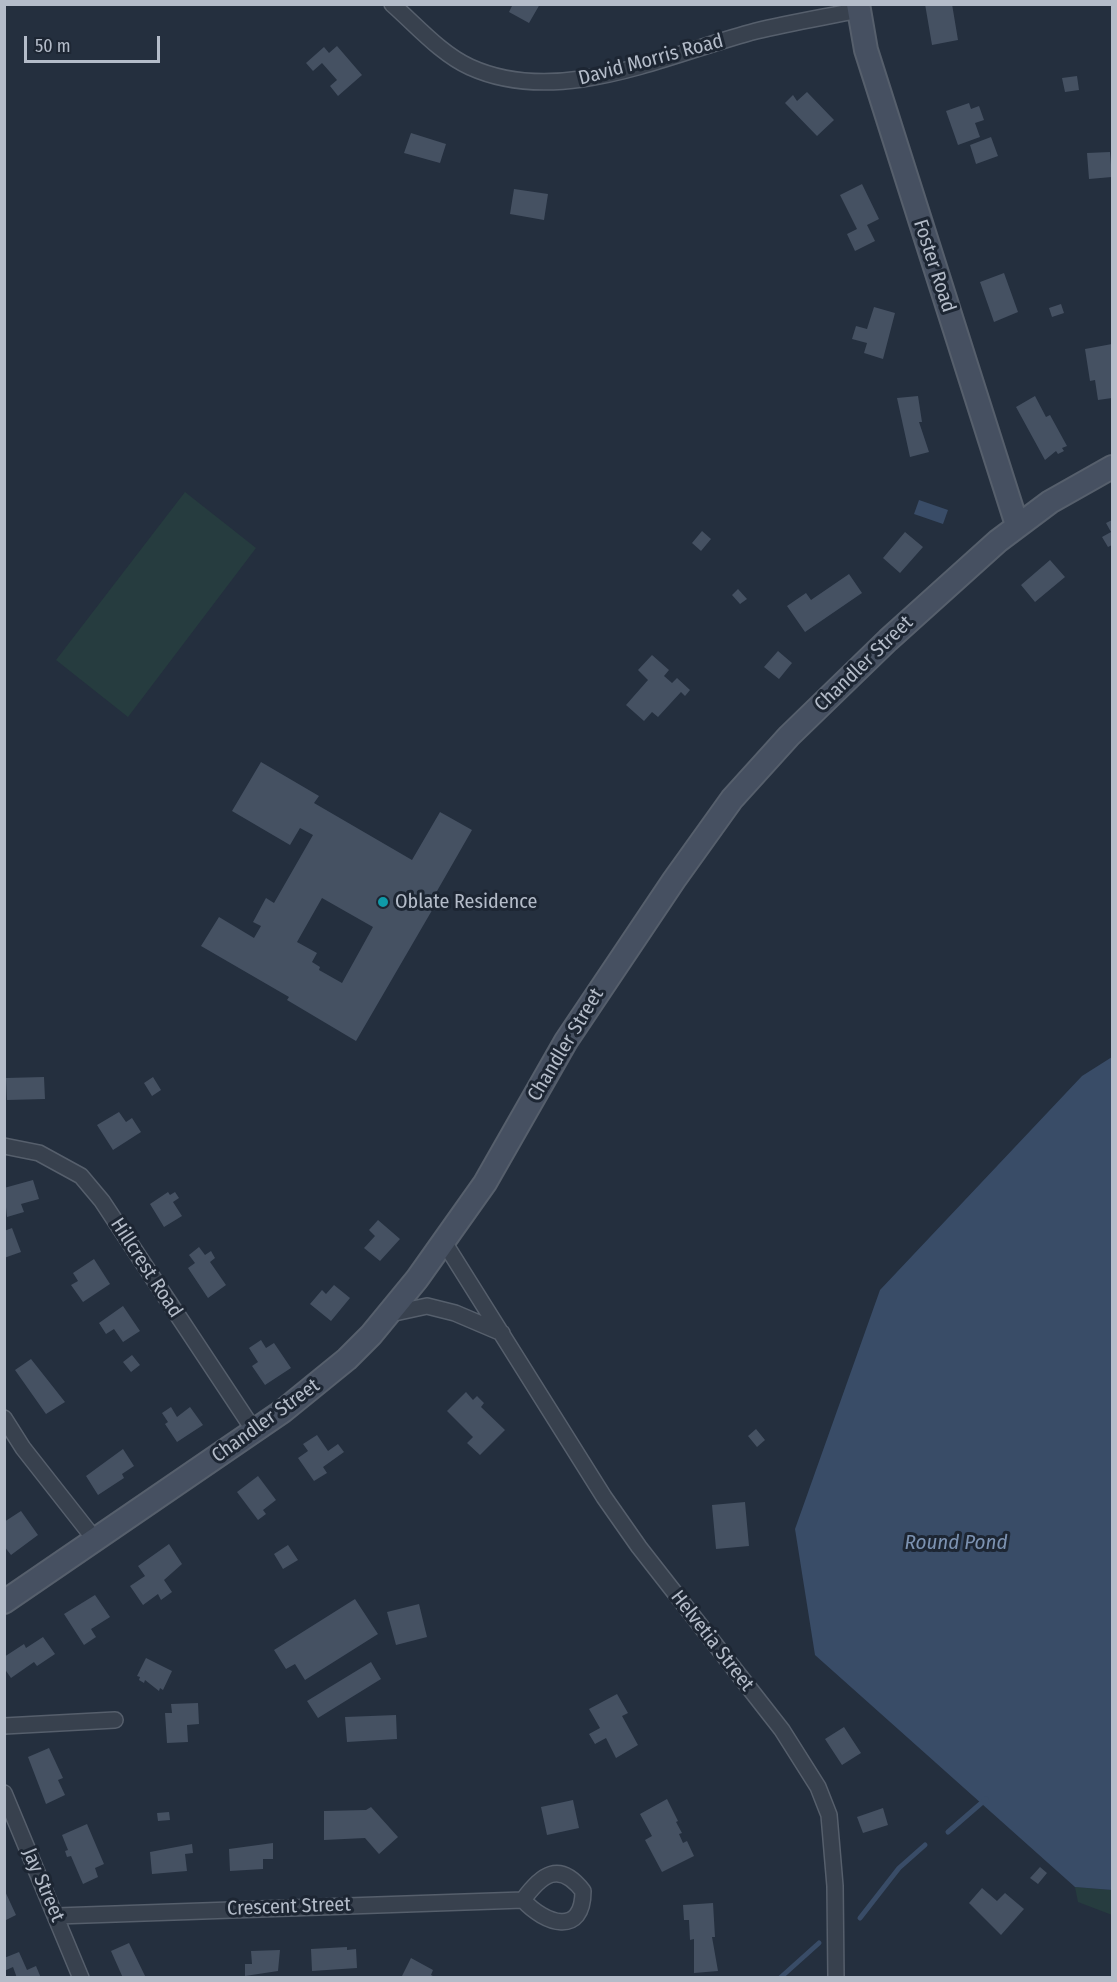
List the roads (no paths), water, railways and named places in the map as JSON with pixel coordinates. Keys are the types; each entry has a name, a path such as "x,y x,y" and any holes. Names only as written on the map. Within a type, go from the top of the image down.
{"main road":[{"name":"Foster Road","path":"859,7 866,50 1017,525"},
{"name":"Chandler Street","path":"4,1602 255,1432 347,1359 390,1314 485,1183 572,1032 720,814 789,736 888,640 1017,525 1050,502 1113,467"}],"street":[{"name":"David Morris Road","path":"392,4 468,67 501,78 533,82 565,82 596,77 758,31 859,7"},
{"name":"Hillcrest Road","path":"4,1146 39,1153 81,1176 102,1201 255,1432"},
{"name":"Helvetia Street","path":"444,1242 604,1497 639,1547 782,1730 818,1787 829,1815 835,1886 836,1977"},
{"path":"390,1314 427,1306 456,1313 501,1333"},
{"path":"4,1418 36,1465 96,1541"},
{"path":"4,1726 115,1720"},
{"name":"Jay Street","path":"4,1793 81,1977"},
{"name":"Crescent Street","path":"57,1917 522,1900"}],"water":[{"path":"919,500 948,510 943,524 914,514"},
{"name":"Round Pond","path":"1112,1057 1112,1890 1075,1887 815,1655 795,1529 880,1290 1082,1076"}],"waterway":[{"path":"948,1832 986,1799"},
{"path":"860,1918 899,1868 925,1845"},
{"path":"780,1978 819,1943"}],"place":[{"name":"Oblate Residence","path":"383,902"}]}
